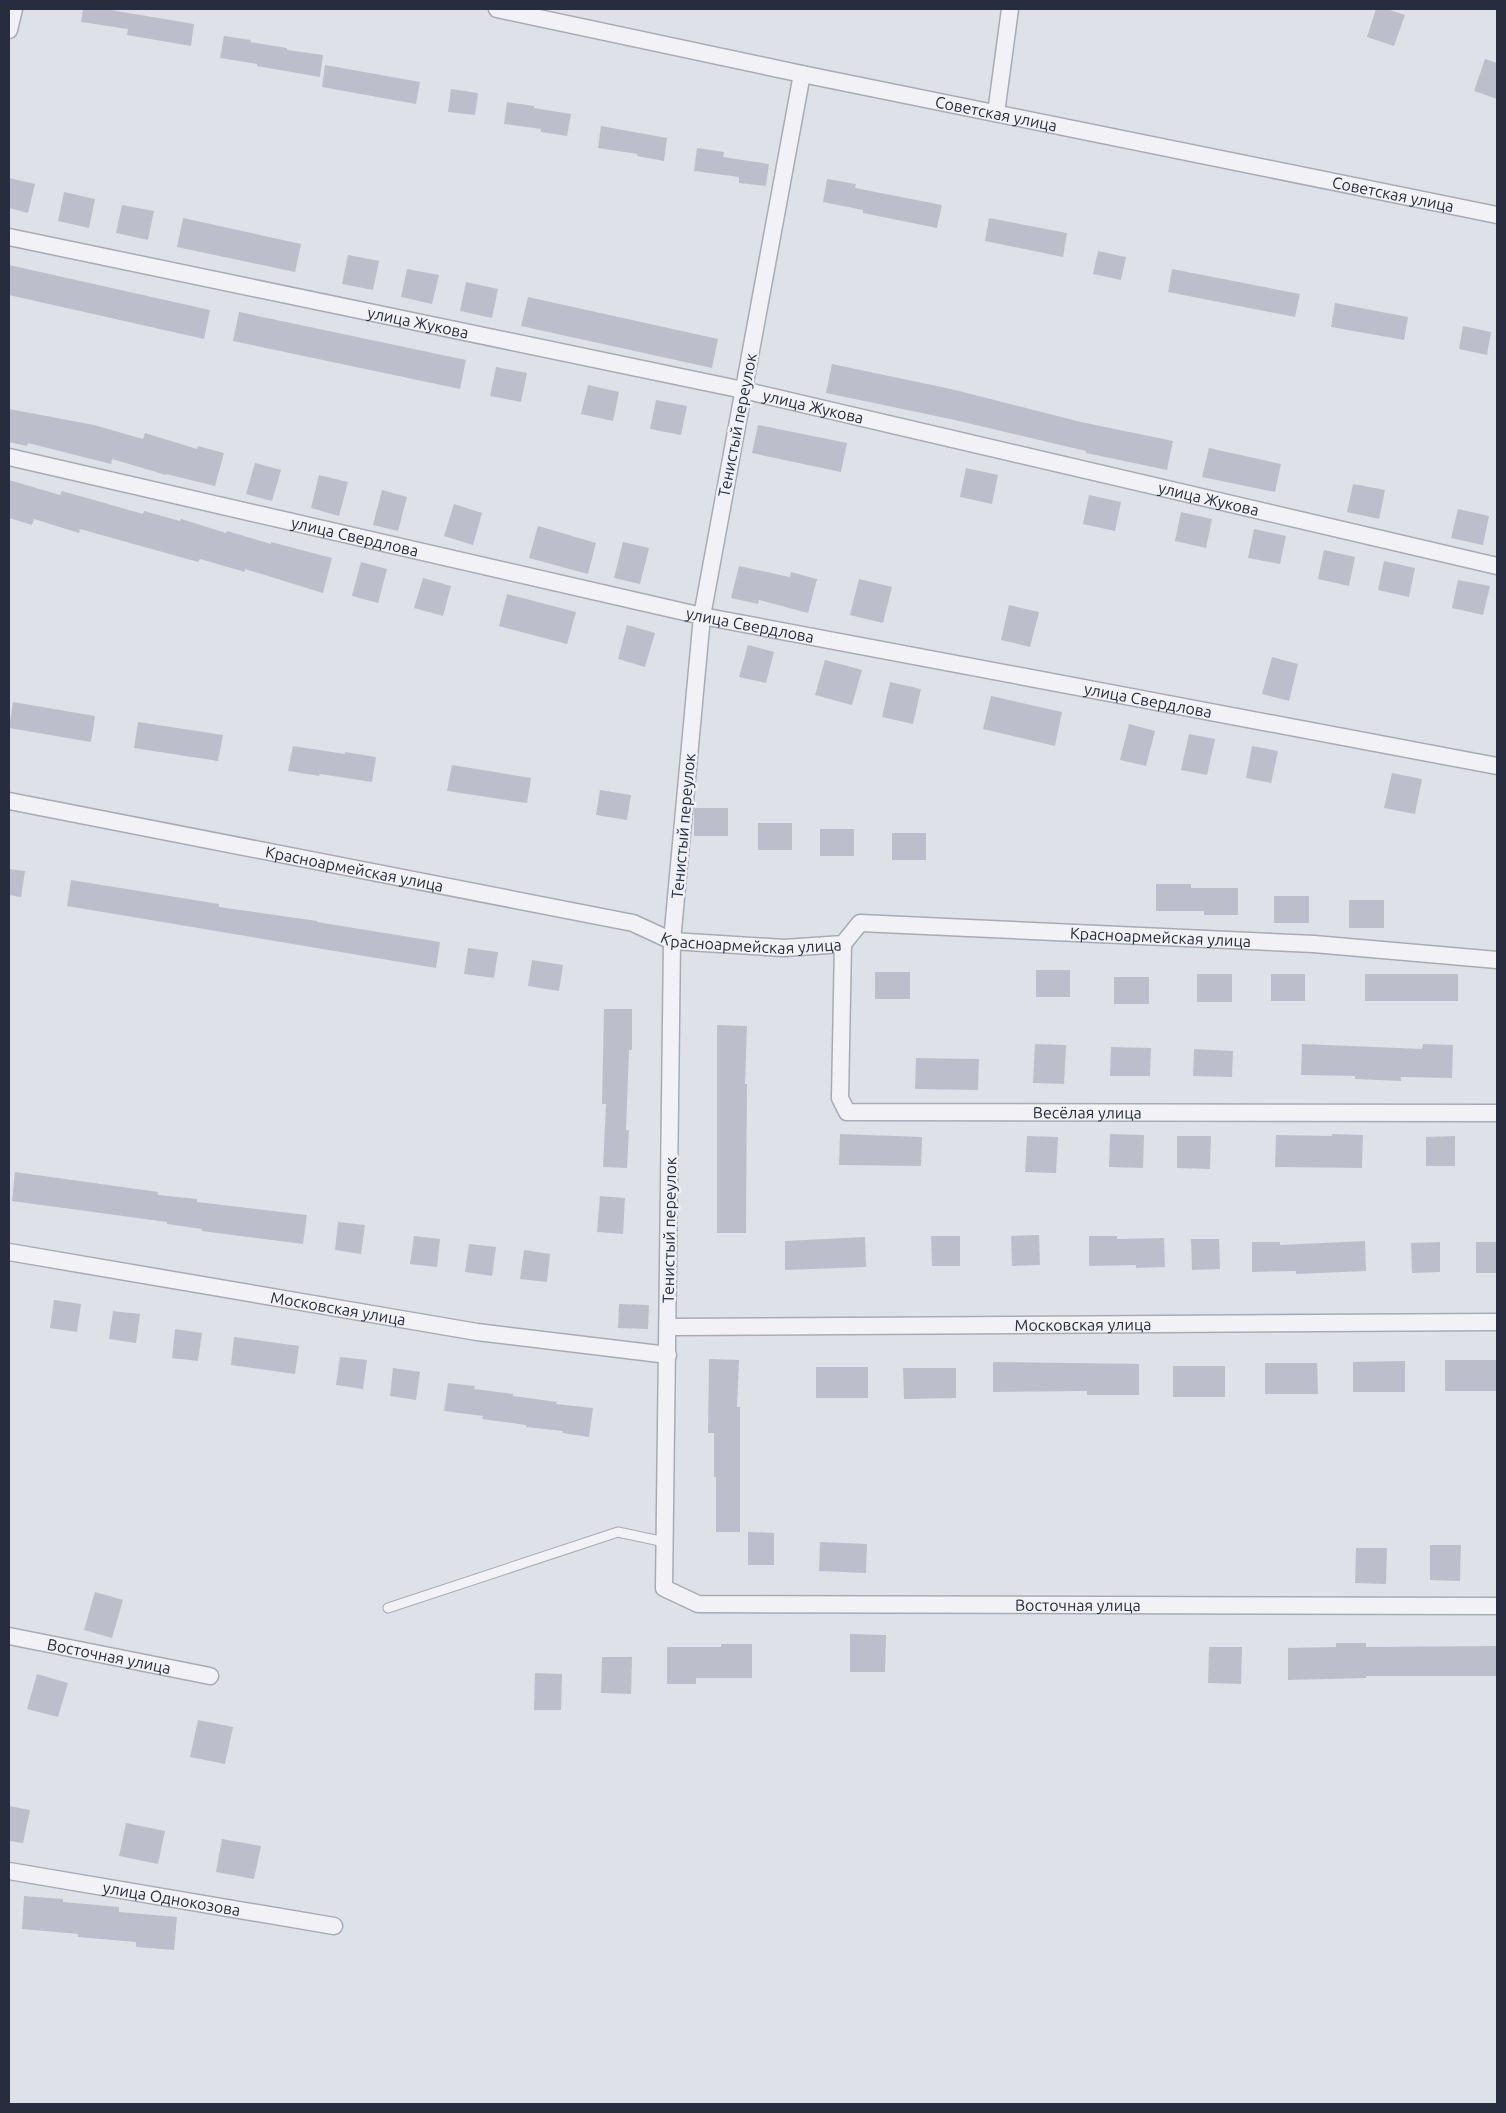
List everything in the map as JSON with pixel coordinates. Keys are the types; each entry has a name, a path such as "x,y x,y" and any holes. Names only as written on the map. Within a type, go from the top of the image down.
{"street":[{"path":"9,30 14,9"},
{"name":"Советская улица","path":"497,9 802,74 1497,215"},
{"path":"996,113 1010,9"},
{"name":"Тенистый переулок","path":"664,1588 672,941 702,616 802,74"},
{"name":"улица Жукова","path":"9,237 743,390 1497,566"},
{"name":"улица Свердлова","path":"9,457 702,616 1497,766"},
{"name":"Красноармейская улица","path":"9,801 633,923 672,941 784,948 843,944 860,923 949,925 1314,944 1497,960"},
{"name":"Весёлая улица","path":"843,944 840,1098 847,1112 1497,1113"},
{"name":"Московская улица","path":"9,1252 477,1332 668,1354"},
{"name":"Московская улица","path":"668,1327 1497,1322"},
{"name":"Восточная улица","path":"664,1588 698,1604 1497,1606"},
{"name":"Восточная улица","path":"9,1636 210,1676"},
{"name":"улица Однокозова","path":"9,1870 334,1926"}],"lane":[{"path":"388,1608 618,1532 665,1542"}],"building":[{"path":"83,9 105,9 194,24 191,46 127,35 128,29 81,22"},
{"path":"1376,9 1387,9 1405,15 1394,46 1367,37"},
{"path":"224,36 287,48 287,50 323,55 320,77 220,58"},
{"path":"1485,59 1497,63 1497,99 1474,91"},
{"path":"325,65 420,82 416,104 322,87"},
{"path":"451,89 478,93 475,115 448,112"},
{"path":"507,102 571,114 567,136 541,132 541,129 504,124"},
{"path":"601,126 667,138 664,161 637,156 637,154 598,148"},
{"path":"697,148 724,152 723,157 769,164 766,186 739,183 739,177 694,171"},
{"path":"9,178 35,184 28,213 9,208"},
{"path":"827,179 856,184 855,188 942,205 937,228 863,213 863,210 823,202"},
{"path":"64,192 95,199 89,228 58,221"},
{"path":"122,205 154,211 148,240 116,233"},
{"path":"183,218 301,244 295,272 177,247"},
{"path":"989,218 1067,233 1063,257 985,241"},
{"path":"1098,251 1126,257 1121,280 1093,274"},
{"path":"348,255 379,261 373,290 342,284"},
{"path":"9,265 210,310 204,339 9,295"},
{"path":"407,269 439,275 432,304 401,297"},
{"path":"1172,269 1300,294 1295,317 1168,292"},
{"path":"466,282 498,289 492,318 460,311"},
{"path":"528,297 718,339 712,368 521,326"},
{"path":"1335,303 1408,317 1404,340 1331,327"},
{"path":"239,312 466,360 460,389 233,341"},
{"path":"1463,326 1491,332 1487,355 1459,349"},
{"path":"832,364 951,389 1081,422 1173,441 1167,470 1086,453 1086,451 955,420 826,393"},
{"path":"496,367 527,373 521,402 490,396"},
{"path":"588,385 619,392 613,421 581,414"},
{"path":"656,400 687,406 681,435 650,429"},
{"path":"9,409 94,425 143,439 145,433 197,449 198,446 224,453 215,486 166,475 112,459 111,464 28,443 27,446 9,442"},
{"path":"758,425 847,443 841,472 752,453"},
{"path":"1209,448 1281,464 1275,492 1202,477"},
{"path":"255,463 281,470 272,501 246,494"},
{"path":"966,468 998,475 992,504 960,497"},
{"path":"319,475 348,482 339,516 311,508"},
{"path":"9,480 60,495 62,491 143,514 144,511 180,521 181,519 226,533 227,531 271,544 271,542 332,558 323,593 245,569 245,572 200,559 198,562 80,529 79,533 34,519 32,525 9,518"},
{"path":"1353,484 1385,490 1379,519 1347,512"},
{"path":"382,490 407,497 398,531 373,525"},
{"path":"1089,495 1121,502 1115,531 1083,524"},
{"path":"454,504 482,513 473,545 444,536"},
{"path":"1458,509 1489,516 1483,545 1451,538"},
{"path":"1181,512 1212,519 1206,548 1175,541"},
{"path":"538,526 596,543 588,574 529,558"},
{"path":"1254,529 1286,536 1280,564 1248,558"},
{"path":"623,542 649,548 640,584 614,578"},
{"path":"1324,550 1355,557 1349,586 1318,579"},
{"path":"1384,561 1415,568 1409,597 1378,590"},
{"path":"361,562 387,569 378,603 352,596"},
{"path":"739,566 790,577 791,572 817,579 808,613 759,600 758,604 731,598"},
{"path":"423,578 451,586 443,616 414,608"},
{"path":"859,579 892,587 883,623 850,615"},
{"path":"1458,580 1490,586 1483,615 1452,608"},
{"path":"507,594 576,612 567,644 499,626"},
{"path":"1009,605 1039,612 1030,647 1001,640"},
{"path":"627,625 655,633 645,667 618,659"},
{"path":"748,645 774,652 766,683 739,677"},
{"path":"1272,657 1298,664 1289,701 1262,694"},
{"path":"825,660 862,670 852,705 815,695"},
{"path":"890,682 921,689 913,724 882,717"},
{"path":"991,696 1062,712 1055,746 983,729"},
{"path":"13,702 95,716 91,742 9,728"},
{"path":"138,722 223,735 218,761 134,748"},
{"path":"1129,724 1155,731 1146,766 1120,760"},
{"path":"1189,734 1215,739 1207,775 1181,770"},
{"path":"293,746 376,757 372,782 288,771"},
{"path":"1252,746 1278,751 1271,783 1246,778"},
{"path":"452,765 531,778 527,803 447,791"},
{"path":"1392,773 1422,779 1415,814 1384,808"},
{"path":"600,790 631,795 627,820 596,815"},
{"path":"694,808 728,808 728,836 694,836"},
{"path":"758,823 792,823 792,850 758,850"},
{"path":"820,829 854,829 854,856 820,856"},
{"path":"892,833 926,833 926,860 892,860"},
{"path":"9,869 25,871 21,897 9,895"},
{"path":"71,880 219,904 219,907 317,921 440,942 436,968 67,906"},
{"path":"1156,884 1191,884 1191,888 1238,888 1238,915 1204,915 1204,911 1156,911"},
{"path":"1274,896 1309,896 1309,923 1274,923"},
{"path":"1349,900 1384,900 1384,928 1349,928"},
{"path":"468,948 498,952 494,978 464,974"},
{"path":"532,960 563,965 559,991 528,986"},
{"path":"1036,970 1070,970 1070,997 1036,997"},
{"path":"875,972 910,972 910,999 875,999"},
{"path":"1197,974 1232,974 1232,1002 1197,1002"},
{"path":"1271,974 1305,974 1305,1001 1271,1001"},
{"path":"1365,974 1458,974 1458,1001 1365,1001"},
{"path":"1114,977 1149,977 1149,1004 1114,1004"},
{"path":"604,1009 632,1009 632,1050 629,1050 626,1130 629,1130 627,1168 603,1167 606,1104 602,1104"},
{"path":"717,1025 747,1026 745,1084 747,1084 746,1233 717,1233"},
{"path":"1035,1044 1066,1045 1064,1084 1033,1083"},
{"path":"1302,1044 1422,1049 1423,1044 1453,1045 1452,1078 1401,1077 1401,1081 1355,1079 1355,1076 1301,1075"},
{"path":"1111,1047 1151,1048 1150,1076 1110,1076"},
{"path":"1194,1049 1233,1051 1232,1077 1193,1076"},
{"path":"916,1058 979,1059 978,1090 915,1089"},
{"path":"840,1134 922,1137 921,1166 839,1165"},
{"path":"1110,1134 1144,1135 1143,1168 1109,1167"},
{"path":"1332,1134 1363,1135 1362,1168 1275,1167 1276,1135 1332,1136"},
{"path":"1027,1136 1058,1137 1056,1173 1025,1172"},
{"path":"1177,1136 1211,1136 1210,1169 1177,1168"},
{"path":"1455,1136 1455,1166 1426,1166 1426,1137"},
{"path":"15,1172 158,1192 158,1195 197,1199 197,1202 307,1215 303,1244 202,1231 202,1229 167,1224 167,1222 12,1201"},
{"path":"600,1196 625,1198 623,1234 597,1232"},
{"path":"338,1222 365,1225 361,1254 335,1250"},
{"path":"1039,1235 1040,1265 1012,1266 1011,1236"},
{"path":"414,1236 440,1239 437,1267 410,1264"},
{"path":"931,1236 960,1236 960,1266 932,1266"},
{"path":"1089,1236 1117,1236 1117,1239 1164,1238 1165,1267 1136,1268 1136,1265 1089,1266"},
{"path":"865,1237 866,1267 785,1270 785,1241"},
{"path":"1191,1239 1219,1239 1220,1269 1192,1270"},
{"path":"1365,1241 1366,1271 1296,1274 1296,1271 1252,1272 1252,1242 1280,1242 1280,1245"},
{"path":"1440,1242 1440,1272 1412,1273 1411,1243"},
{"path":"1476,1242 1497,1242 1497,1273 1476,1273"},
{"path":"469,1244 496,1247 492,1276 465,1272"},
{"path":"524,1250 550,1254 547,1282 520,1279"},
{"path":"54,1300 81,1304 77,1332 50,1328"},
{"path":"619,1304 649,1305 648,1329 618,1328"},
{"path":"113,1311 140,1314 136,1343 109,1339"},
{"path":"175,1329 202,1333 198,1361 172,1358"},
{"path":"234,1337 299,1346 295,1374 231,1365"},
{"path":"340,1357 367,1360 363,1389 336,1385"},
{"path":"709,1359 739,1360 737,1407 740,1407 740,1532 716,1532 714,1433 708,1433"},
{"path":"1445,1360 1497,1360 1497,1391 1445,1391"},
{"path":"1405,1361 1405,1392 1353,1392 1353,1362"},
{"path":"993,1362 1139,1364 1139,1395 1087,1395 1087,1391 993,1392"},
{"path":"1265,1363 1317,1363 1318,1394 1265,1394"},
{"path":"1173,1366 1225,1366 1225,1397 1173,1397"},
{"path":"816,1367 868,1367 868,1398 816,1398"},
{"path":"393,1368 420,1372 416,1400 390,1396"},
{"path":"903,1368 956,1368 956,1398 904,1399"},
{"path":"448,1383 475,1386 474,1389 557,1402 556,1404 593,1408 589,1437 562,1433 563,1431 482,1419 483,1416 444,1411"},
{"path":"748,1532 774,1533 774,1565 748,1565"},
{"path":"820,1542 867,1544 866,1573 819,1571"},
{"path":"1430,1545 1461,1545 1460,1581 1430,1580"},
{"path":"1356,1548 1387,1548 1386,1584 1355,1583"},
{"path":"95,1592 123,1600 112,1638 84,1630"},
{"path":"850,1634 886,1635 885,1672 850,1672"},
{"path":"1336,1643 1366,1643 1366,1647 1497,1646 1497,1676 1366,1676 1366,1678 1288,1680 1288,1648 1336,1647"},
{"path":"721,1644 752,1644 752,1678 696,1678 696,1684 667,1684 667,1647 721,1647"},
{"path":"1209,1647 1242,1647 1241,1684 1208,1683"},
{"path":"602,1657 632,1657 631,1694 601,1693"},
{"path":"535,1673 562,1674 561,1710 534,1710"},
{"path":"37,1674 68,1683 58,1717 27,1709"},
{"path":"198,1720 233,1727 225,1764 190,1757"},
{"path":"9,1806 30,1810 23,1843 9,1841"},
{"path":"126,1823 165,1831 158,1864 119,1856"},
{"path":"222,1839 261,1846 254,1879 216,1872"},
{"path":"24,1896 63,1899 63,1902 119,1907 119,1912 177,1917 174,1950 136,1947 136,1942 78,1937 78,1934 22,1929"}]}
